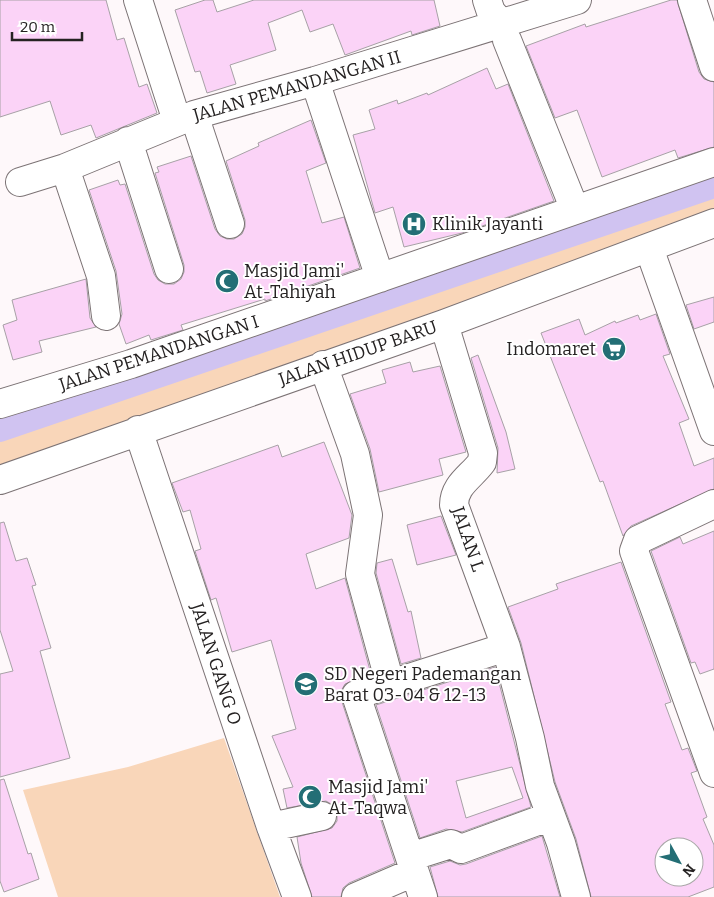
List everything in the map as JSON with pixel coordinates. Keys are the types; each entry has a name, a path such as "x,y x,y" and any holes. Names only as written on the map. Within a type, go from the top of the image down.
{"street":[{"path":"138,0 230,224"},
{"path":"487,0 504,32 575,210"},
{"name":"JALAN PEMANDANGAN II","path":"20,182 65,168 186,118 315,81 504,32 577,0"},
{"path":"692,0 714,67"},
{"path":"315,81 380,278"},
{"path":"128,141 169,269"},
{"name":"JALAN PEMANDANGAN I","path":"0,404 130,364 714,162"},
{"path":"65,168 101,276 106,316"},
{"name":"JALAN HIDUP BARU","path":"0,480 444,324 714,223"},
{"path":"649,248 714,431"},
{"name":"JALAN L","path":"444,324 483,453 482,462 458,488 454,497 454,505 506,647 530,738 540,786 561,843 576,897"},
{"path":"323,365 355,454 368,515 360,574 390,683"},
{"name":"JALAN GANG O","path":"138,430 271,827 297,897"},
{"path":"714,504 638,540 634,551 714,772"},
{"path":"416,876 356,695 506,647"},
{"path":"271,827 322,816"},
{"path":"356,897 416,876 451,844 462,849 551,816"}],"shaded area":[{"path":"714,186 714,223 0,481 0,428"},
{"path":"224,738 280,897 58,897 23,790 128,767"}],"building":[{"path":"0,0 106,0 117,40 124,38 139,87 147,84 157,113 96,138 91,125 61,135 50,101 0,117"},
{"path":"205,0 213,0 217,12 254,0 434,0 440,26 412,35 411,31 345,55 333,24 310,32 302,10 268,23 276,50 230,65 236,84 207,93 200,71 195,72 175,10"},
{"path":"671,0 677,0 699,72 704,79 714,82 714,147 678,158 675,150 602,177 577,110 555,118 526,46 585,24 586,27"},
{"path":"487,68 496,89 508,84 554,201 462,233 404,247 393,207 375,213 353,135 375,129 369,110 397,100 398,104 427,93 428,95"},
{"path":"311,120 326,163 306,171 322,223 344,217 360,268 265,301 265,299 181,325 183,330 151,340 149,335 126,344 119,324 122,314 116,271 89,190 118,180 120,185 125,184 154,274 158,280 165,284 174,284 181,279 184,265 155,173 159,172 157,167 191,156 215,229 220,236 234,239 242,234 245,220 226,161 259,146 258,143"},
{"path":"86,279 90,318 96,327 39,341 42,352 13,360 3,325 17,320 12,300"},
{"path":"714,297 714,322 694,329 686,305"},
{"path":"656,314 670,354 663,356 689,419 679,423 694,466 714,458 714,489 631,526 623,536 603,481 600,482 541,333 579,319 585,335 615,321 616,323 638,315 640,320"},
{"path":"478,355 506,432 515,469 497,473 498,448 471,358"},
{"path":"410,362 413,372 440,366 466,452 439,459 443,475 379,492 370,449 350,394 386,383 382,370"},
{"path":"324,442 352,515 349,538 306,554 316,589 345,578 371,674 345,684 341,691 341,699 395,863 349,883 343,888 341,897 312,897 301,863 297,837 332,828 337,821 337,813 333,805 326,801 287,808 283,789 293,787 272,736 296,729 271,640 232,652 216,598 211,600 195,551 201,549 190,510 183,512 172,483 278,445 282,457"},
{"path":"441,516 456,555 417,565 407,525"},
{"path":"4,522 16,561 27,558 36,585 32,586 51,648 40,651 70,758 0,777 0,674 13,671 0,630 0,523"},
{"path":"714,531 714,669 700,674 695,662 691,663 651,551 680,537 683,544"},
{"path":"392,559 408,612 411,611 421,658 401,664 376,573 377,563"},
{"path":"621,562 671,702 665,704 682,750 688,748 697,771 691,773 707,817 703,819 714,845 714,887 688,897 591,897 576,839 555,782 521,643 508,607 558,589 556,584"},
{"path":"495,667 531,807 462,832 446,829 420,838 376,705","holes":["512,767 523,798 466,818 456,781"]},
{"path":"4,779 28,854 31,853 39,879 4,892 0,881 0,780"},
{"path":"542,836 560,897 438,897 430,867 450,861 460,865 466,864"}],"waterway":[{"path":"0,430 714,186"}],"place":[{"name":"Klinik Jayanti","path":"414,224"},
{"name":"Masjid Jami' At-Tahiyah","path":"227,281"},
{"name":"Indomaret","path":"614,349"},
{"name":"SD Negeri Pademangan Barat 03-04 & 12-13","path":"306,684"},
{"name":"Masjid Jami' At-Taqwa","path":"310,797"}]}
